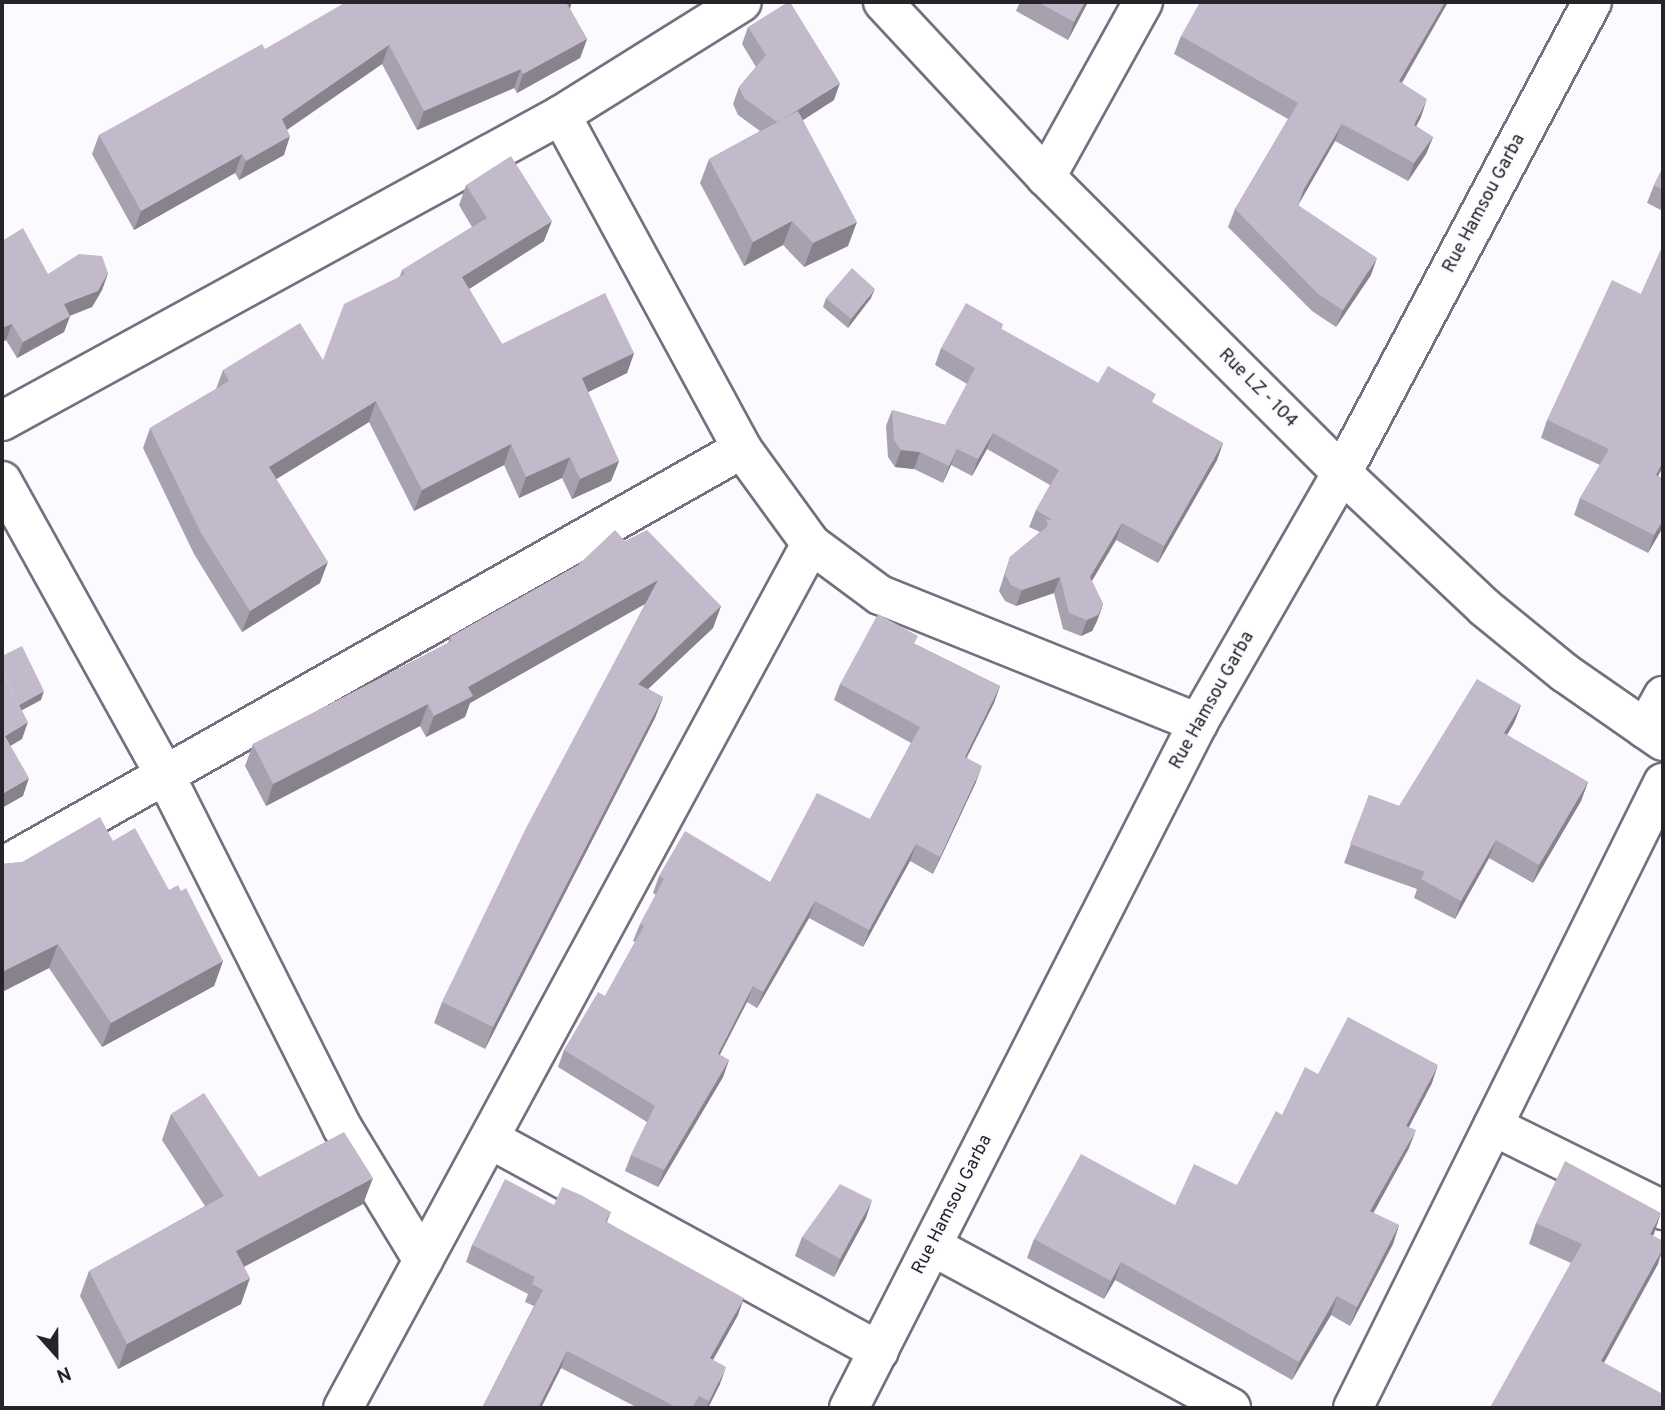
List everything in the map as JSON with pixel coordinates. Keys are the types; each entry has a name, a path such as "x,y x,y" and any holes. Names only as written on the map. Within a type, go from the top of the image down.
{"street":[{"path":"2,421 561,115 743,2"},
{"name":"Rue LZ - 104","path":"883,2 1046,177 1342,473 1494,615 1565,673 1654,735"},
{"path":"1046,177 1143,2"},
{"name":"Rue Hamsou Garba","path":"849,1408 1198,723 1342,473 1592,2"},
{"path":"561,115 742,449 811,544 880,595 1198,723"},
{"path":"2,867 742,449"},
{"path":"2,481 164,775 342,1127 423,1260"},
{"path":"343,1408 811,544"},
{"path":"1654,735 1663,696"},
{"path":"1353,1408 1663,783"},
{"path":"1493,1126 1663,1210"},
{"path":"490,1139 878,1351"},
{"path":"932,1246 1231,1408"}],"building":[{"path":"346,2 566,2 587,39 523,74 521,69 424,111 389,45 282,119 290,136 246,161 242,154 141,211 99,135 262,44 265,49"},
{"path":"788,2 840,83 777,122 744,98 739,87 766,55 748,27"},
{"path":"1038,2 1085,2 1074,22"},
{"path":"1200,2 1445,2 1399,81 1427,99 1414,125 1433,137 1414,163 1342,124 1304,189 1298,205 1377,258 1343,310 1318,294 1235,209 1298,103 1181,36"},
{"path":"798,111 857,222 813,243 792,221 753,242 709,159"},
{"path":"511,156 552,221 462,277 502,344 605,293 634,353 582,378 619,461 580,479 570,457 526,477 511,444 422,490 376,401 269,467 328,562 250,611 201,533 150,428 229,381 223,370 300,323 323,360 344,304 405,274 402,270 487,218 466,185"},
{"path":"1663,167 1663,190 1654,185"},
{"path":"23,228 48,274 79,254 102,256 108,273 98,291 64,304 70,316 23,342 12,324 2,328 2,241"},
{"path":"1663,245 1663,461 1656,475 1663,479 1663,520 1654,535 1580,498 1609,449 1547,420 1612,280 1641,294"},
{"path":"852,268 875,289 851,319 826,298"},
{"path":"966,303 1003,324 1000,328 1098,383 1108,366 1156,394 1152,402 1223,443 1164,546 1122,523 1090,577 1103,604 1098,615 1087,620 1069,613 1060,577 1022,590 1011,585 1005,574 1010,557 1048,526 1046,519 1054,521 1036,510 1059,470 993,433 978,459 957,449 949,466 920,452 901,450 894,440 892,410 945,425 975,368 941,348"},
{"path":"615,530 625,541 647,530 721,606 638,684 663,697 493,1027 442,1002 526,828 658,580 468,687 473,696 434,716 428,704 273,784 253,744 452,641 450,637 578,565"},
{"path":"878,614 918,636 914,644 1000,686 965,757 982,766 940,857 916,844 869,930 815,901 763,992 753,986 718,1054 729,1060 664,1170 631,1155 655,1106 564,1050 598,992 605,996 644,926 640,924 664,879 659,876 685,831 770,882 817,793 870,819 920,727 840,684"},
{"path":"22,646 44,691 19,705 5,678 3,679 2,656"},
{"path":"5,678 28,722 5,736 29,778 2,794 2,680"},
{"path":"1477,679 1521,705 1504,733 1588,782 1539,865 1496,840 1461,901 1421,879 1425,872 1350,844 1369,795 1399,806"},
{"path":"100,817 113,841 135,828 169,890 178,885 181,891 186,888 223,961 111,1023 58,944 2,972 2,864 22,862"},
{"path":"1348,1017 1438,1065 1406,1126 1416,1130 1370,1211 1399,1225 1357,1307 1337,1296 1299,1362 1121,1262 1111,1281 1034,1239 1081,1154 1175,1205 1194,1164 1237,1185 1276,1111 1282,1115 1305,1067 1318,1074"},
{"path":"204,1093 259,1177 344,1132 373,1178 236,1251 250,1278 127,1344 89,1271 224,1196 171,1114"},
{"path":"1565,1161 1661,1213 1650,1234 1663,1241 1663,1248 1601,1361 1663,1394 1663,1408 1490,1408 1582,1244 1536,1223"},
{"path":"505,1179 554,1205 562,1187 581,1195 611,1212 605,1221 744,1298 710,1358 726,1367 709,1401 699,1396 692,1408 678,1408 567,1351 538,1408 482,1408 543,1290 532,1284 535,1277 472,1245"},
{"path":"840,1184 872,1200 840,1259 802,1237"}]}
